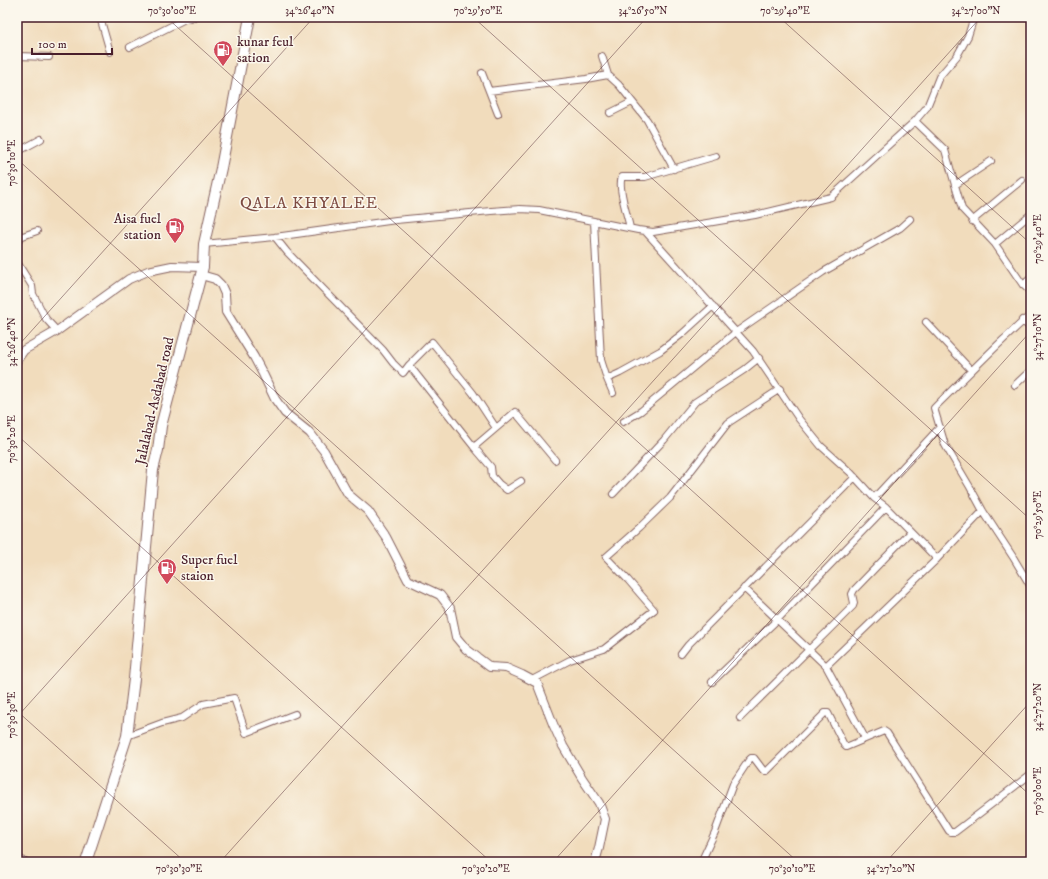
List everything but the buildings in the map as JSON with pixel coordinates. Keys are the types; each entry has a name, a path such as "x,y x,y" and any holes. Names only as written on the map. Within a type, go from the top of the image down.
{"main road":[{"name":"Jalalabad-Asdabad road","path":"86,862 126,736 134,679 153,470 158,450 161,426 202,271 204,244 221,168 250,17"}],"street":[{"path":"100,17 110,52"},
{"path":"130,47 186,19 195,17"},
{"path":"204,244 275,237 396,220 520,209 539,210 653,232 755,215 831,197 915,121 927,107 939,77 957,56 968,36 974,17"},
{"path":"17,56 50,57"},
{"path":"602,56 608,75 619,85 647,120 674,169"},
{"path":"482,73 498,114"},
{"path":"489,90 586,79 608,75"},
{"path":"610,113 632,102"},
{"path":"915,121 945,150 962,209 995,244 1023,285 1031,292"},
{"path":"17,152 41,139"},
{"path":"630,228 621,191 620,182 622,177 645,178 716,156"},
{"path":"954,185 991,161"},
{"path":"972,221 1022,180"},
{"path":"995,244 1031,214"},
{"path":"623,422 641,411 736,332 822,272 900,228 910,219"},
{"path":"594,221 601,360 612,393"},
{"path":"17,229 18,238 37,231"},
{"path":"645,231 759,358 821,446 855,477 874,498 886,507 937,559"},
{"path":"275,237 287,252 383,350 392,363 403,373 432,342 473,393 496,428"},
{"path":"17,262 32,286 33,294 46,319 57,331"},
{"path":"17,360 24,350 57,331 123,283 139,274 172,266 202,271 222,285 225,294 226,312 254,357 275,399 286,413 310,433 324,451 348,494 368,511 386,537 408,580 440,595 450,608 456,638 466,649 490,667 506,668 537,683 563,746 599,803 605,819 600,848 595,862"},
{"path":"1023,285 1031,278"},
{"path":"607,379 660,351 682,334 713,306"},
{"path":"1031,315 1022,320 1006,338 970,370 934,408 945,445 1031,587"},
{"path":"1022,320 1031,330"},
{"path":"926,322 970,370"},
{"path":"612,494 664,440 695,402 744,370 759,358"},
{"path":"409,365 491,467 492,476 498,484 507,490 521,481"},
{"path":"1015,385 1031,370"},
{"path":"532,680 570,660 604,650 654,610 606,557 670,498 728,423 780,389"},
{"path":"474,447 515,412 555,460"},
{"path":"874,498 940,427"},
{"path":"681,654 688,644 855,477"},
{"path":"712,682 777,620 886,507"},
{"path":"826,666 937,559 983,510"},
{"path":"740,718 852,606 854,603 852,594 854,590 910,532"},
{"path":"744,588 826,666 865,738"},
{"path":"126,736 162,723 182,718 203,704 234,698 246,733 295,714"},
{"path":"701,862 715,832 733,784 751,758 754,758 766,772 825,713 828,713 844,745 846,746 884,731 887,733 951,832 955,832 1031,774"},
{"path":"17,857 25,862"}],"place":[{"name":"kunar feul sation","path":"223,67"},
{"name":"Aisa fuel station","path":"175,244"},
{"name":"Super fuel staion","path":"167,585"}],"district":[{"name":"QALA KHYALEE","path":"309,203"}]}
